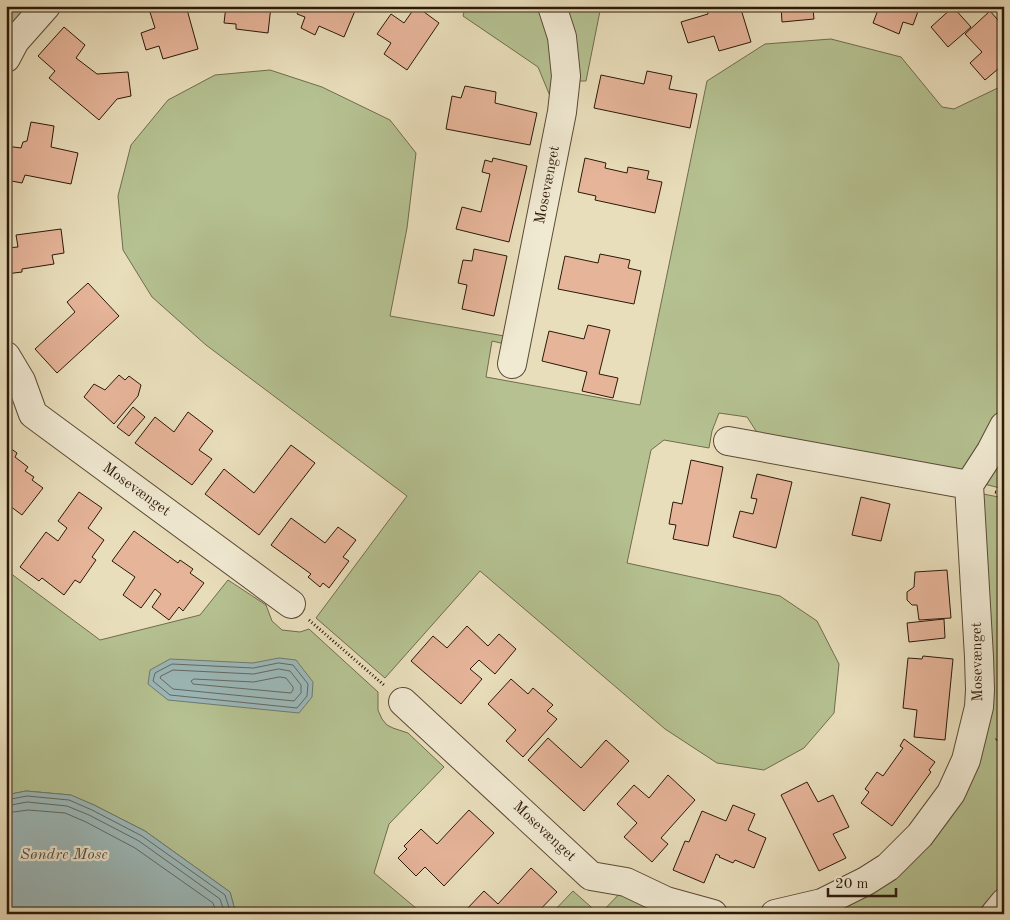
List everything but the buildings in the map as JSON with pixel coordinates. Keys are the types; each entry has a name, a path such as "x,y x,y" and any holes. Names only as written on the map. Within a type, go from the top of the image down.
{"street":[{"path":"6,58 15,41 46,6"},
{"name":"Mosevænget","path":"512,364 562,112 566,76 562,37 552,6"},
{"name":"Mosevænget","path":"6,356 21,381 33,414 291,604"},
{"path":"728,441 969,485 991,451 1004,426"},
{"name":"Mosevænget","path":"775,914 822,903 866,881 888,867 920,835 951,793 966,760 979,707 980,690 969,485"},
{"name":"Mosevænget","path":"403,702 591,876 626,882 666,901 713,914"},
{"path":"995,914 1004,904"}],"path":[{"path":"291,604 403,702"}],"green space":[{"path":"6,6 33,6 6,39"},
{"path":"467,6 539,6 557,48 550,96 538,67 463,16"},
{"path":"566,6 601,6 586,81 579,81"},
{"path":"831,39 901,57 942,107 954,109 1004,85 1004,406 974,461 964,472 760,437 747,417 719,413 712,431 709,448 664,440 651,450 627,563 780,596 817,621 839,664 834,713 804,748 764,770 717,763 665,729 480,571 385,678 316,618 407,496 206,345 152,297 123,250 118,196 131,145 168,100 215,75 270,70 322,87 390,120 416,153 407,228 390,316 510,337 509,345 492,341 486,377 640,405 707,81 765,44"},
{"path":"1004,448 1004,489 984,484"},
{"path":"983,494 1004,498 1004,886 982,914 813,914 842,904 975,765"},
{"path":"6,570 100,640 200,615 228,580 266,605 272,621 282,630 300,632 309,629 378,692 378,710 387,725 408,733 444,767 389,824 374,873 423,914 236,914 230,892 145,831 70,795 26,791 6,795"},
{"path":"625,888 685,914 600,914"},
{"path":"573,891 599,914 551,914"}],"water":[{"path":"279,658 296,660 313,682 312,697 299,713 168,700 148,684 150,670 170,659 253,663"},
{"name":"Søndre Mose","path":"26,791 71,795 145,831 230,892 236,914 6,914 6,795"}]}
